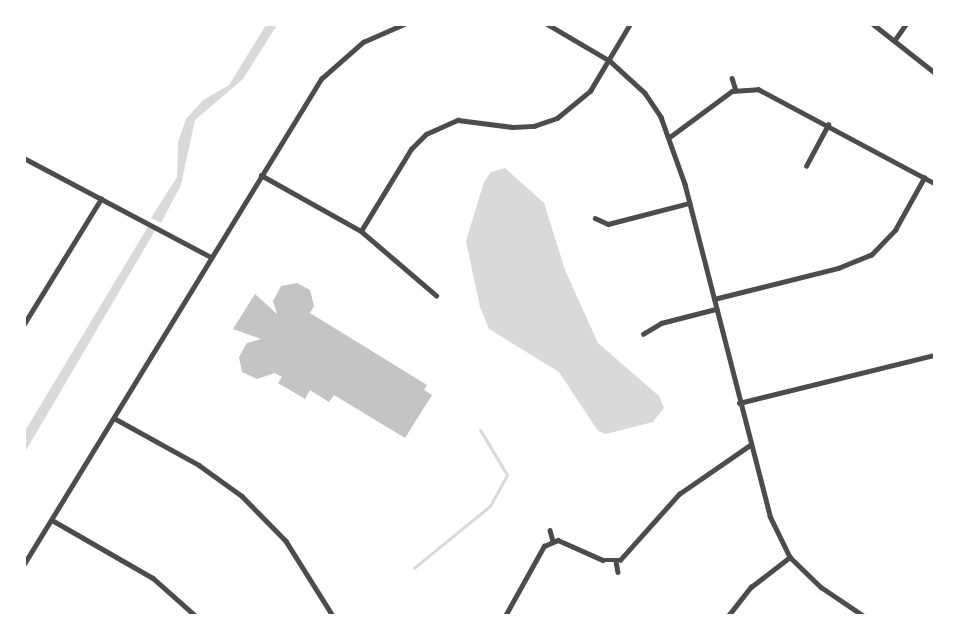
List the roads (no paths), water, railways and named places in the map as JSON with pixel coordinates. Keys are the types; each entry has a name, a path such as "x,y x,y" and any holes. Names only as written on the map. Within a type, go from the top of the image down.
{"street":[{"path":"24,564 261,175 330,69 363,42 404,24"},
{"path":"547,24 610,61 645,93 671,136 770,516 790,557 821,587 864,615"},
{"path":"361,231 411,149 426,134 458,120 513,127 534,126 557,118 585,96 610,61 630,24"},
{"path":"873,24 934,72"},
{"path":"894,40 906,24"},
{"path":"732,78 736,90"},
{"path":"671,136 736,90 768,92 934,183"},
{"path":"806,166 828,125"},
{"path":"24,158 211,257"},
{"path":"261,175 361,231 436,295"},
{"path":"713,299 838,268 871,255 895,230 924,178"},
{"path":"24,324 101,199"},
{"path":"596,218 608,224 689,203"},
{"path":"643,334 660,323 716,309"},
{"path":"739,403 934,355"},
{"path":"114,418 199,465 242,496 286,541 333,615"},
{"path":"505,615 538,553 553,541 568,542 603,560 616,561 630,552 678,494 750,445"},
{"path":"52,520 153,578 196,615"},
{"path":"550,530 553,541"},
{"path":"728,615 751,587 790,557"},
{"path":"616,561 618,572"}],"waterway":[{"path":"414,568 490,506 507,475 480,430"}]}
